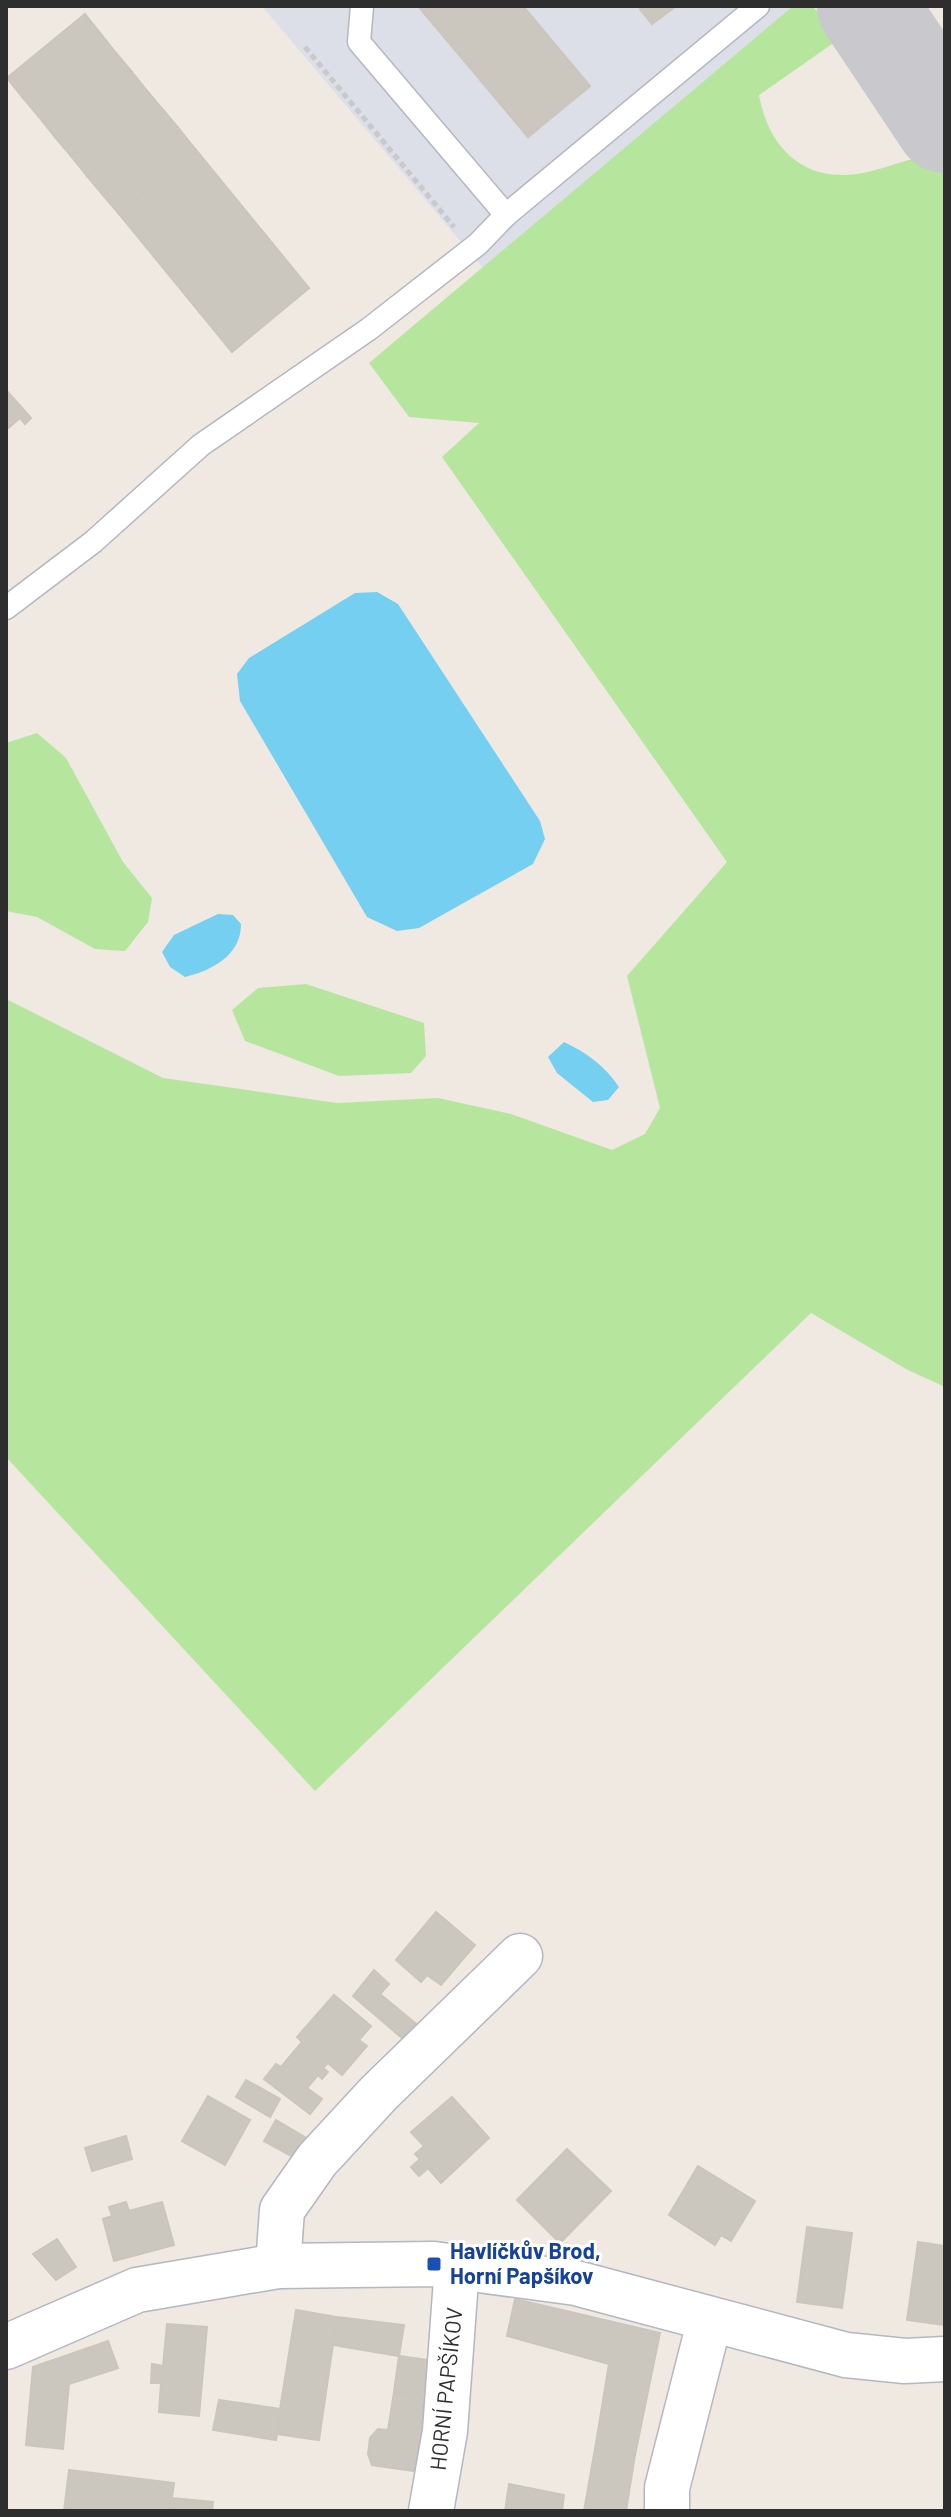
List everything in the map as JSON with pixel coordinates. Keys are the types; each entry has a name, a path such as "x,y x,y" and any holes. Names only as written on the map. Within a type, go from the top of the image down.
{"street":[{"path":"278,2266 282,2210 317,2160 379,2093 520,1956"},
{"path":"6,2347 137,2290 278,2266 457,2266 576,2283 846,2355 905,2361 945,2359"},
{"name":"HORNÍ PAPŠÍKOV","path":"431,2511 445,2431 457,2266"},
{"path":"667,2511 667,2488 710,2319"}],"lane":[{"path":"362,6 359,42 506,215"},
{"path":"6,608 93,542 201,445 369,329 473,249 506,215 758,6"}],"path":[{"path":"305,47 473,249"}],"shaded area":[{"path":"262,6 793,6 483,268"}],"green space":[{"path":"793,6 812,6 842,37 759,95 770,130 779,145 804,166 837,175 876,170 935,154 945,173 945,1387 906,1369 811,1313 315,1791 6,1457 6,999 163,1078 337,1103 438,1098 511,1114 612,1150 645,1134 660,1108 627,976 727,862 442,457 479,423 409,417 369,363"},
{"path":"37,733 66,758 123,862 152,898 148,922 125,951 95,949 37,917 6,911 6,743"},
{"path":"306,984 424,1023 426,1056 411,1073 339,1076 245,1041 232,1010 258,988"}],"water":[{"path":"377,592 398,604 540,821 545,839 533,864 419,928 397,931 367,917 240,701 237,674 249,658 355,593"},
{"path":"218,914 233,915 241,924 240,935 231,953 206,970 185,977 170,967 162,952 174,935"},
{"path":"564,1042 594,1060 613,1079 619,1087 608,1100 593,1102 557,1073 548,1057"}],"building":[{"path":"418,6 523,6 590,86 528,137"},
{"path":"645,6 676,6 652,24 640,9"},
{"path":"85,14 101,34 23,98 7,78"},
{"path":"101,34 116,53 39,117 23,98"},
{"path":"116,53 132,72 55,137 39,117"},
{"path":"132,72 148,92 71,156 55,137"},
{"path":"148,92 164,111 87,176 71,156"},
{"path":"164,111 180,130 103,195 87,176"},
{"path":"180,130 196,150 119,214 103,195"},
{"path":"196,150 309,288 232,352 119,214"},
{"path":"6,390 31,418 25,424 20,418 6,430"},
{"path":"436,1912 475,1945 441,1985 427,1975 421,1982 396,1960"},
{"path":"374,1970 389,1984 380,1994 421,2028 409,2044 353,1996"},
{"path":"334,1995 371,2026 359,2040 367,2046 342,2075 328,2063 323,2068 328,2072 322,2079 318,2075 307,2088 322,2099 310,2114 264,2079 276,2064 281,2067 302,2042 297,2037"},
{"path":"246,2080 280,2099 270,2117 236,2097"},
{"path":"208,2096 250,2120 225,2165 182,2141"},
{"path":"452,2097 489,2138 441,2183 428,2168 419,2176 411,2167 420,2159 415,2154 424,2146 411,2132"},
{"path":"276,2120 308,2139 293,2157 264,2141"},
{"path":"126,2136 132,2159 92,2171 85,2148"},
{"path":"567,2149 611,2191 560,2243 517,2200"},
{"path":"698,2166 755,2201 731,2241 721,2235 715,2245 669,2215"},
{"path":"126,2202 129,2211 162,2202 174,2245 114,2261 103,2219 112,2216 109,2207"},
{"path":"807,2227 852,2233 842,2308 797,2302"},
{"path":"57,2239 76,2267 56,2280 33,2254"},
{"path":"918,2242 945,2246 945,2325 907,2320"},
{"path":"515,2299 660,2333 635,2455 596,2443 609,2364 507,2336"},
{"path":"296,2310 337,2317 319,2440 276,2434"},
{"path":"337,2317 404,2325 399,2356 333,2345"},
{"path":"167,2324 207,2327 199,2416 159,2412 161,2383 151,2383 152,2364 163,2366"},
{"path":"108,2341 118,2368 69,2384 63,2449 26,2445 33,2367"},
{"path":"399,2356 436,2361 432,2397 394,2392"},
{"path":"394,2392 432,2397 421,2472 372,2465 368,2454 370,2438 378,2429 388,2430"},
{"path":"219,2400 281,2409 276,2440 213,2430"},
{"path":"596,2443 635,2455 626,2511 584,2511"},
{"path":"69,2470 174,2483 170,2511 64,2511"},
{"path":"509,2484 564,2495 562,2511 505,2511"},
{"path":"172,2498 213,2502 212,2511 170,2511"}],"taxiway":[{"path":"867,6 945,123"}],"place":[{"name":"Havlíčkův Brod, Horní Papšíkov","path":"434,2264"}]}
